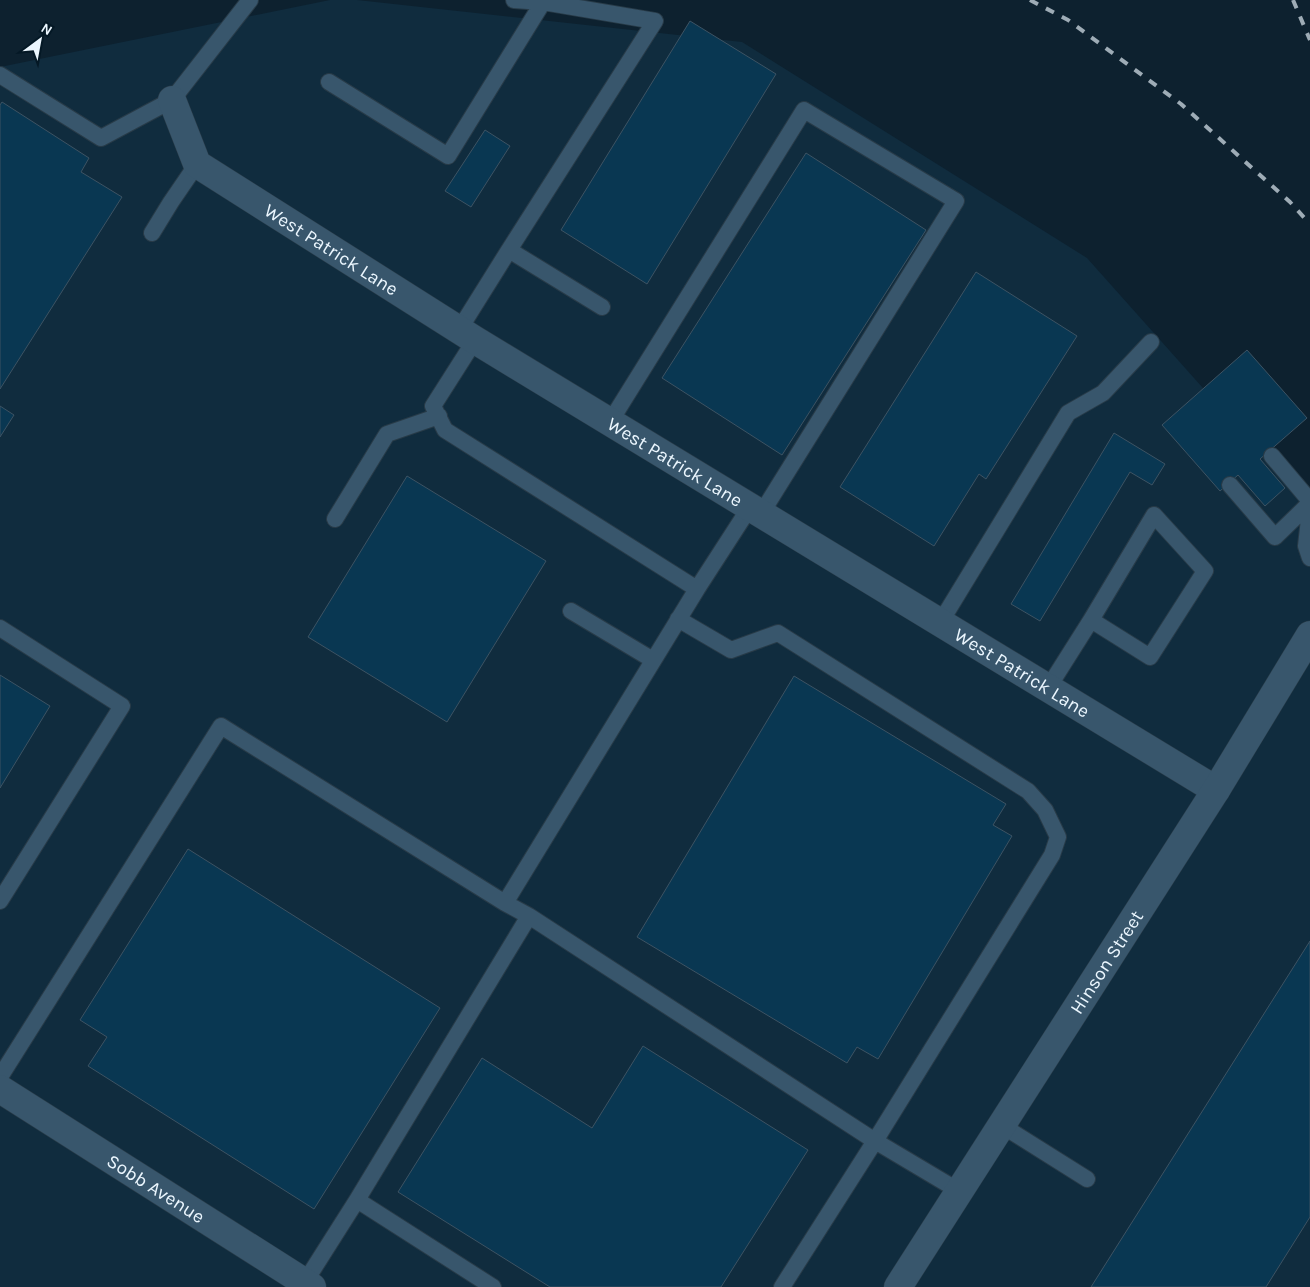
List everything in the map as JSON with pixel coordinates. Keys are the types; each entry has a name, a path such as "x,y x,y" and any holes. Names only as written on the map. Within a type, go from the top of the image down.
{"street":[{"path":"172,100 197,164"},
{"name":"West Patrick Lane","path":"197,164 467,335 1216,790"},
{"name":"Hinson Street","path":"898,1287 1216,790 1310,635"},
{"name":"Sobb Avenue","path":"0,1089 308,1285"}],"lane":[{"path":"0,75 100,138 172,100 250,0"},
{"path":"514,0 542,2 656,21 509,250 433,406 445,430 697,589"},
{"path":"329,82 448,156 542,2"},
{"path":"505,903 697,589 756,510 956,201 804,110 610,422"},
{"path":"152,233 197,164"},
{"path":"509,250 602,307"},
{"path":"940,623 1068,413 1103,394 1151,342"},
{"path":"335,519 387,434 439,416"},
{"path":"1230,486 1275,537 1310,502 1272,456"},
{"path":"1310,510 1306,546 1310,558"},
{"path":"1048,688 1154,515 1205,571 1150,657 1091,620"},
{"path":"571,610 653,660"},
{"path":"678,619 731,650 778,633 1028,791 1045,810 1058,837 1052,855 782,1287"},
{"path":"0,628 122,706 0,901"},
{"path":"0,1077 222,726 505,903 529,916 875,1140 959,1191"},
{"path":"308,1285 357,1200 529,916"},
{"path":"1001,1125 1087,1179"},
{"path":"357,1200 493,1287"}],"shaded area":[{"path":"330,0 357,0 742,42 1087,258 1310,508 1310,1287 0,1287 0,67"}],"building":[{"path":"690,21 776,74 647,284 561,230"},
{"path":"2,102 89,158 81,172 122,197 0,389 0,105"},
{"path":"485,130 510,146 471,207 445,191"},
{"path":"806,153 926,230 782,455 662,378"},
{"path":"976,272 1077,336 986,479 979,474 934,546 840,487"},
{"path":"1247,350 1307,418 1260,459 1285,488 1265,506 1238,475 1220,491 1162,425"},
{"path":"0,406 14,415 0,437"},
{"path":"1114,433 1165,464 1152,485 1130,472 1040,621 1011,604"},
{"path":"407,476 546,561 447,722 308,637"},
{"path":"0,675 50,706 0,788"},
{"path":"794,676 1006,804 993,825 1012,836 878,1059 857,1047 847,1063 637,937"},
{"path":"188,849 440,1008 314,1209 88,1066 107,1037 80,1020"},
{"path":"1310,941 1310,1217 1266,1287 1091,1287"},
{"path":"643,1046 808,1150 721,1287 550,1287 398,1192 482,1058 592,1128"}],"railway":[{"path":"1030,0 1068,20 1181,104 1290,202 1310,224"},
{"path":"1293,0 1310,40"}]}
